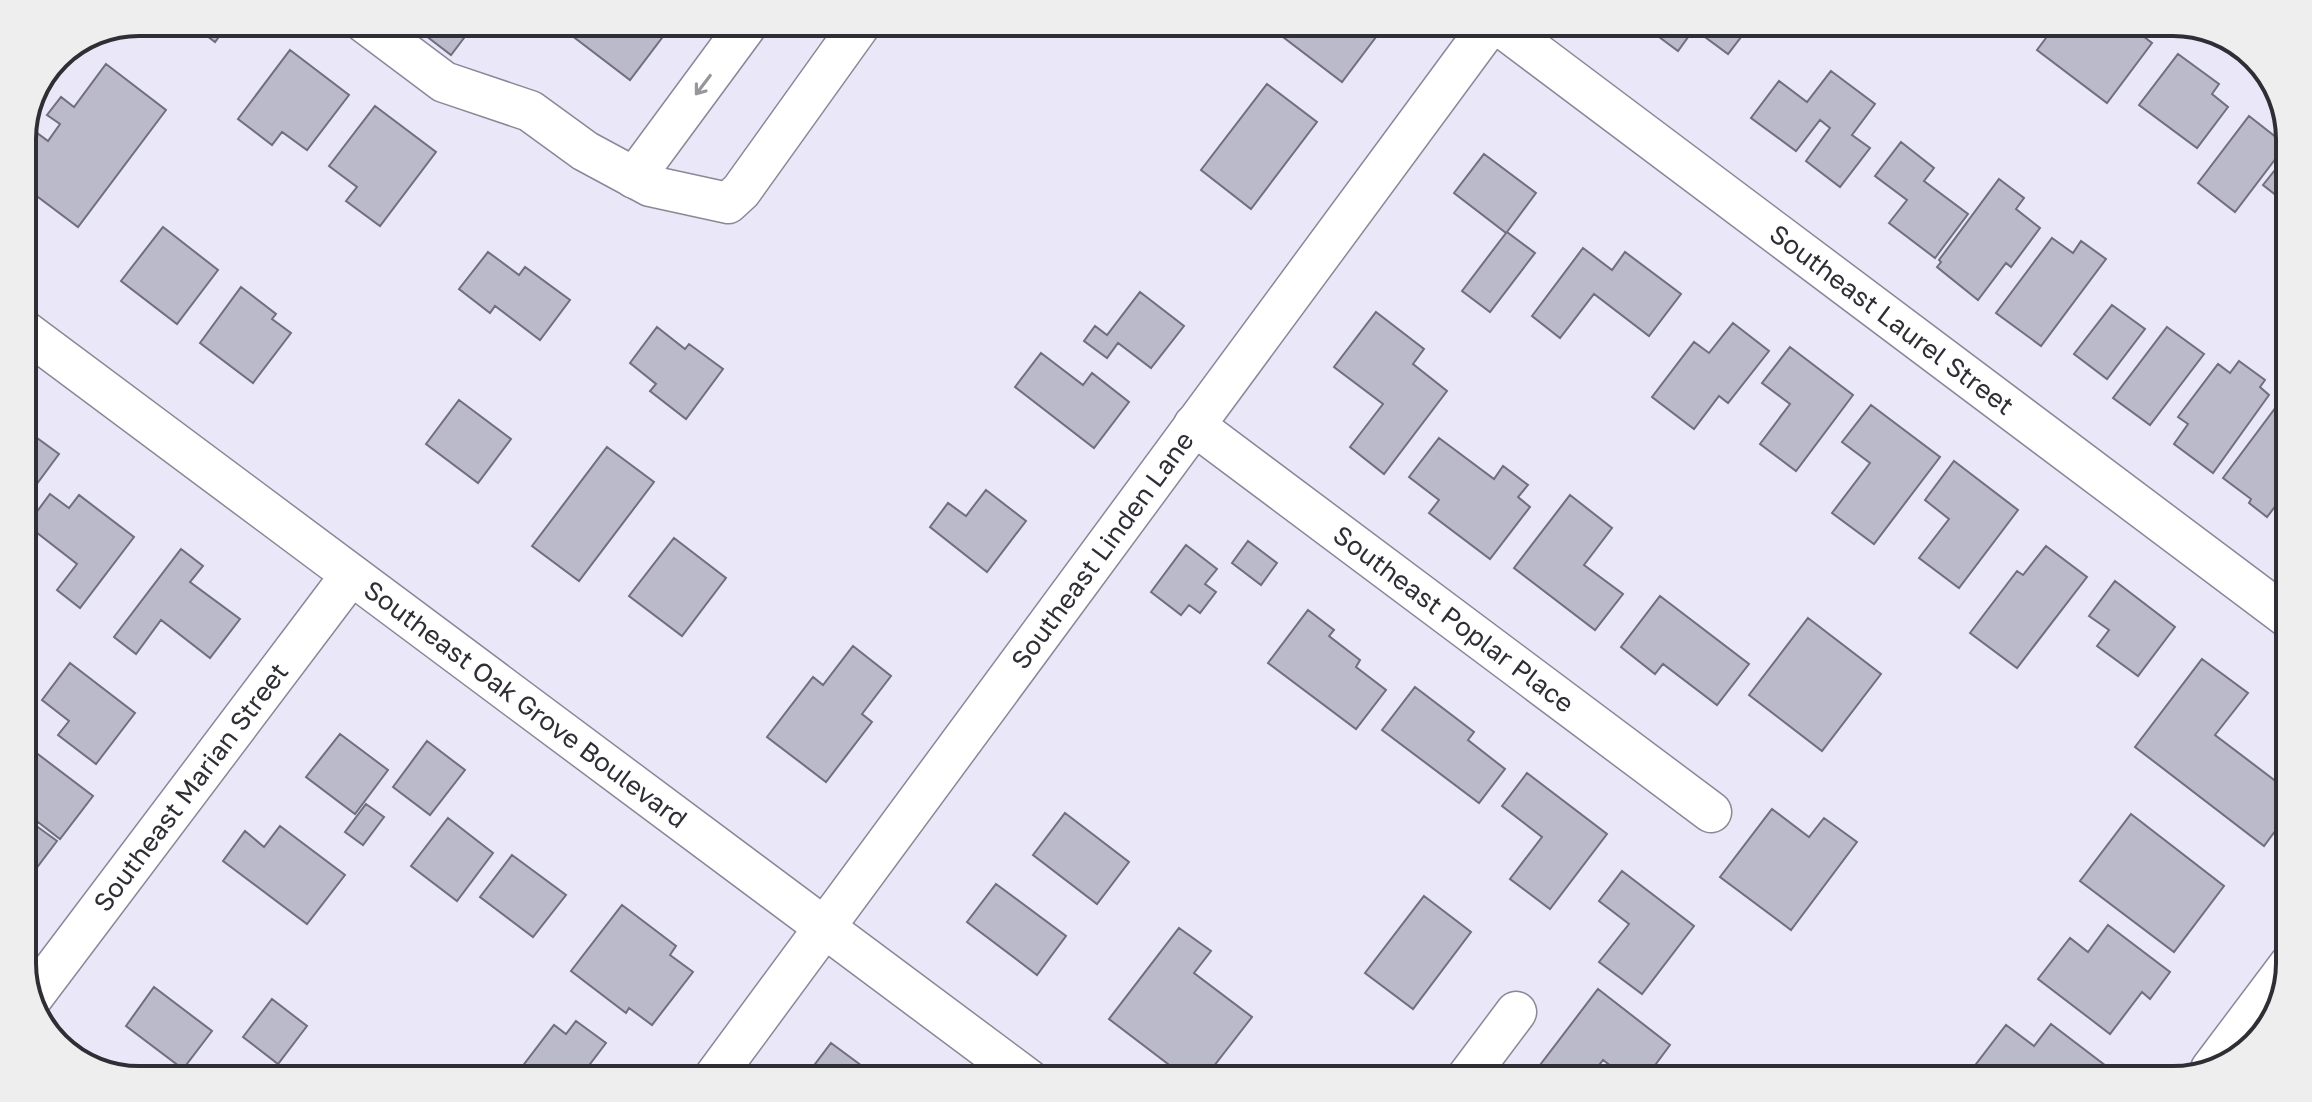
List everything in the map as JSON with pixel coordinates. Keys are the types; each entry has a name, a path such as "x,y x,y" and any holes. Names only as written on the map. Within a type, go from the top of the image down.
{"street":[{"path":"383,36 444,82 530,111 585,151 650,186 728,203 741,191 852,36"},
{"path":"634,178 739,36"},
{"name":"Southeast Linden Lane","path":"722,1066 1483,36"},
{"name":"Southeast Laurel Street","path":"1512,36 2276,609"},
{"name":"Southeast Oak Grove Boulevard","path":"36,339 1010,1066"},
{"name":"Southeast Poplar Place","path":"1194,425 1711,812"},
{"name":"Southeast Marian Street","path":"39,988 351,575"},
{"path":"1476,1066 1516,1012"},
{"path":"2236,1044 2254,1026"}],"building":[{"path":"426,36 465,36 451,55"},
{"path":"572,36 663,36 630,80"},
{"path":"1284,36 1377,36 1342,82"},
{"path":"1658,36 1689,36 1678,51"},
{"path":"1704,36 1742,36 1728,54"},
{"path":"2048,36 2143,36 2152,43 2107,103 2037,50"},
{"path":"290,50 349,95 307,150 282,132 272,145 238,119"},
{"path":"2178,54 2219,84 2212,94 2228,107 2197,148 2139,105"},
{"path":"106,64 166,110 78,227 36,196 36,132 48,141 60,124 47,115 61,97 74,107"},
{"path":"1831,71 1875,104 1852,135 1870,148 1840,187 1806,161 1830,128 1820,120 1796,151 1751,118 1779,81 1807,102"},
{"path":"1267,84 1317,122 1251,209 1201,170"},
{"path":"375,106 436,152 380,226 346,201 357,187 329,166"},
{"path":"2249,116 2276,137 2276,158 2235,212 2198,183"},
{"path":"1901,142 1934,168 1924,181 1968,214 1935,258 1889,223 1907,200 1875,176"},
{"path":"1484,154 1536,193 1507,232 1535,253 1490,312 1462,291 1506,233 1454,193"},
{"path":"2276,169 2276,195 2263,185"},
{"path":"1999,179 2024,198 2016,209 2040,228 2011,267 2006,263 1978,300 1937,267"},
{"path":"163,227 218,270 177,324 121,281"},
{"path":"2052,238 2073,253 2081,241 2106,259 2041,346 1996,313"},
{"path":"1583,248 1612,270 1625,252 1681,294 1649,336 1594,294 1560,338 1532,316"},
{"path":"488,252 519,275 525,267 570,300 540,340 495,306 490,313 459,289"},
{"path":"241,287 276,314 272,319 291,333 253,383 200,343"},
{"path":"1140,292 1184,326 1151,368 1118,343 1107,358 1084,341 1095,326 1107,335"},
{"path":"2112,305 2145,329 2107,379 2074,354"},
{"path":"1376,312 1424,349 1413,364 1447,391 1384,474 1350,447 1383,404 1334,367"},
{"path":"1733,323 1769,351 1728,403 1719,396 1694,429 1652,397 1694,342 1709,353"},
{"path":"657,327 685,349 689,344 723,369 686,419 650,391 656,384 630,363"},
{"path":"2167,327 2204,354 2150,425 2113,398"},
{"path":"1790,347 1853,395 1796,471 1760,444 1790,404 1762,383"},
{"path":"1041,353 1083,385 1092,373 1129,402 1094,448 1015,387"},
{"path":"2239,361 2265,380 2260,387 2269,395 2213,473 2174,444 2188,424 2178,417 2218,364 2230,373"},
{"path":"459,400 511,439 478,483 426,444"},
{"path":"1871,405 1940,457 1874,544 1832,513 1870,463 1842,442"},
{"path":"2276,407 2276,505 2267,517 2249,503 2251,499 2223,478"},
{"path":"36,437 59,454 36,485"},
{"path":"1439,438 1494,479 1503,466 1528,485 1518,497 1530,507 1490,559 1429,513 1439,500 1409,477"},
{"path":"607,447 654,482 579,581 532,546"},
{"path":"1954,461 2018,510 1959,588 1919,558 1949,519 1925,500"},
{"path":"986,490 1026,521 987,572 930,527 948,503 966,516"},
{"path":"50,494 69,508 79,495 134,537 80,608 57,590 77,564 36,532 36,513"},
{"path":"1570,495 1612,528 1584,565 1623,594 1595,630 1514,568"},
{"path":"674,538 726,578 682,636 629,596"},
{"path":"1248,541 1277,563 1261,585 1232,563"},
{"path":"1186,545 1217,569 1205,584 1216,592 1200,613 1189,605 1181,615 1151,592"},
{"path":"2046,546 2087,577 2017,668 1970,633 2017,571 2023,575"},
{"path":"181,549 203,566 190,582 240,619 210,658 161,620 136,654 114,637"},
{"path":"2115,581 2175,627 2138,676 2097,646 2109,630 2089,616"},
{"path":"1660,596 1749,664 1717,705 1663,664 1655,674 1621,647"},
{"path":"1308,610 1334,630 1329,636 1360,660 1356,667 1386,690 1356,729 1268,663"},
{"path":"1808,618 1881,674 1822,751 1749,695"},
{"path":"853,646 891,676 862,714 872,722 826,782 767,737 813,677 823,685"},
{"path":"2202,659 2248,693 2215,735 2276,781 2276,830 2264,846 2135,747"},
{"path":"70,663 135,713 96,764 58,735 69,721 42,700"},
{"path":"1415,687 1474,732 1468,740 1505,769 1479,803 1382,730"},
{"path":"340,734 388,770 355,814 306,777"},
{"path":"427,741 465,770 430,815 393,787"},
{"path":"36,753 93,796 60,839 38,822 36,824"},
{"path":"1527,773 1607,834 1550,909 1510,879 1542,837 1502,806"},
{"path":"366,804 384,817 363,845 345,832"},
{"path":"1772,809 1809,837 1824,818 1857,842 1791,930 1720,877"},
{"path":"1065,813 1129,862 1097,904 1033,855"},
{"path":"2131,814 2224,886 2174,952 2080,881"},
{"path":"448,818 493,853 457,901 411,866"},
{"path":"36,826 57,841 36,869"},
{"path":"280,826 345,875 307,924 223,861 245,831 264,847"},
{"path":"512,855 566,895 533,937 480,897"},
{"path":"1622,871 1694,926 1642,994 1599,962 1629,924 1599,901"},
{"path":"996,884 1066,936 1037,975 967,922"},
{"path":"1424,896 1471,932 1413,1009 1365,973"},
{"path":"622,905 676,946 670,955 693,972 652,1025 629,1008 626,1013 571,971"},
{"path":"2108,925 2170,972 2150,999 2142,992 2110,1034 2038,979 2070,938 2088,952"},
{"path":"1179,928 1211,951 1194,973 1252,1017 1214,1066 1171,1066 1109,1019"},
{"path":"154,987 212,1031 185,1066 179,1066 126,1026"},
{"path":"1598,989 1670,1045 1654,1066 1611,1066 1603,1060 1598,1066 1540,1065"},
{"path":"272,999 307,1026 278,1064 243,1037"},
{"path":"576,1021 606,1043 589,1066 523,1066 554,1025 566,1034"},
{"path":"2051,1024 2106,1066 1975,1066 2006,1025 2034,1046"},
{"path":"831,1043 862,1066 814,1066"}]}
